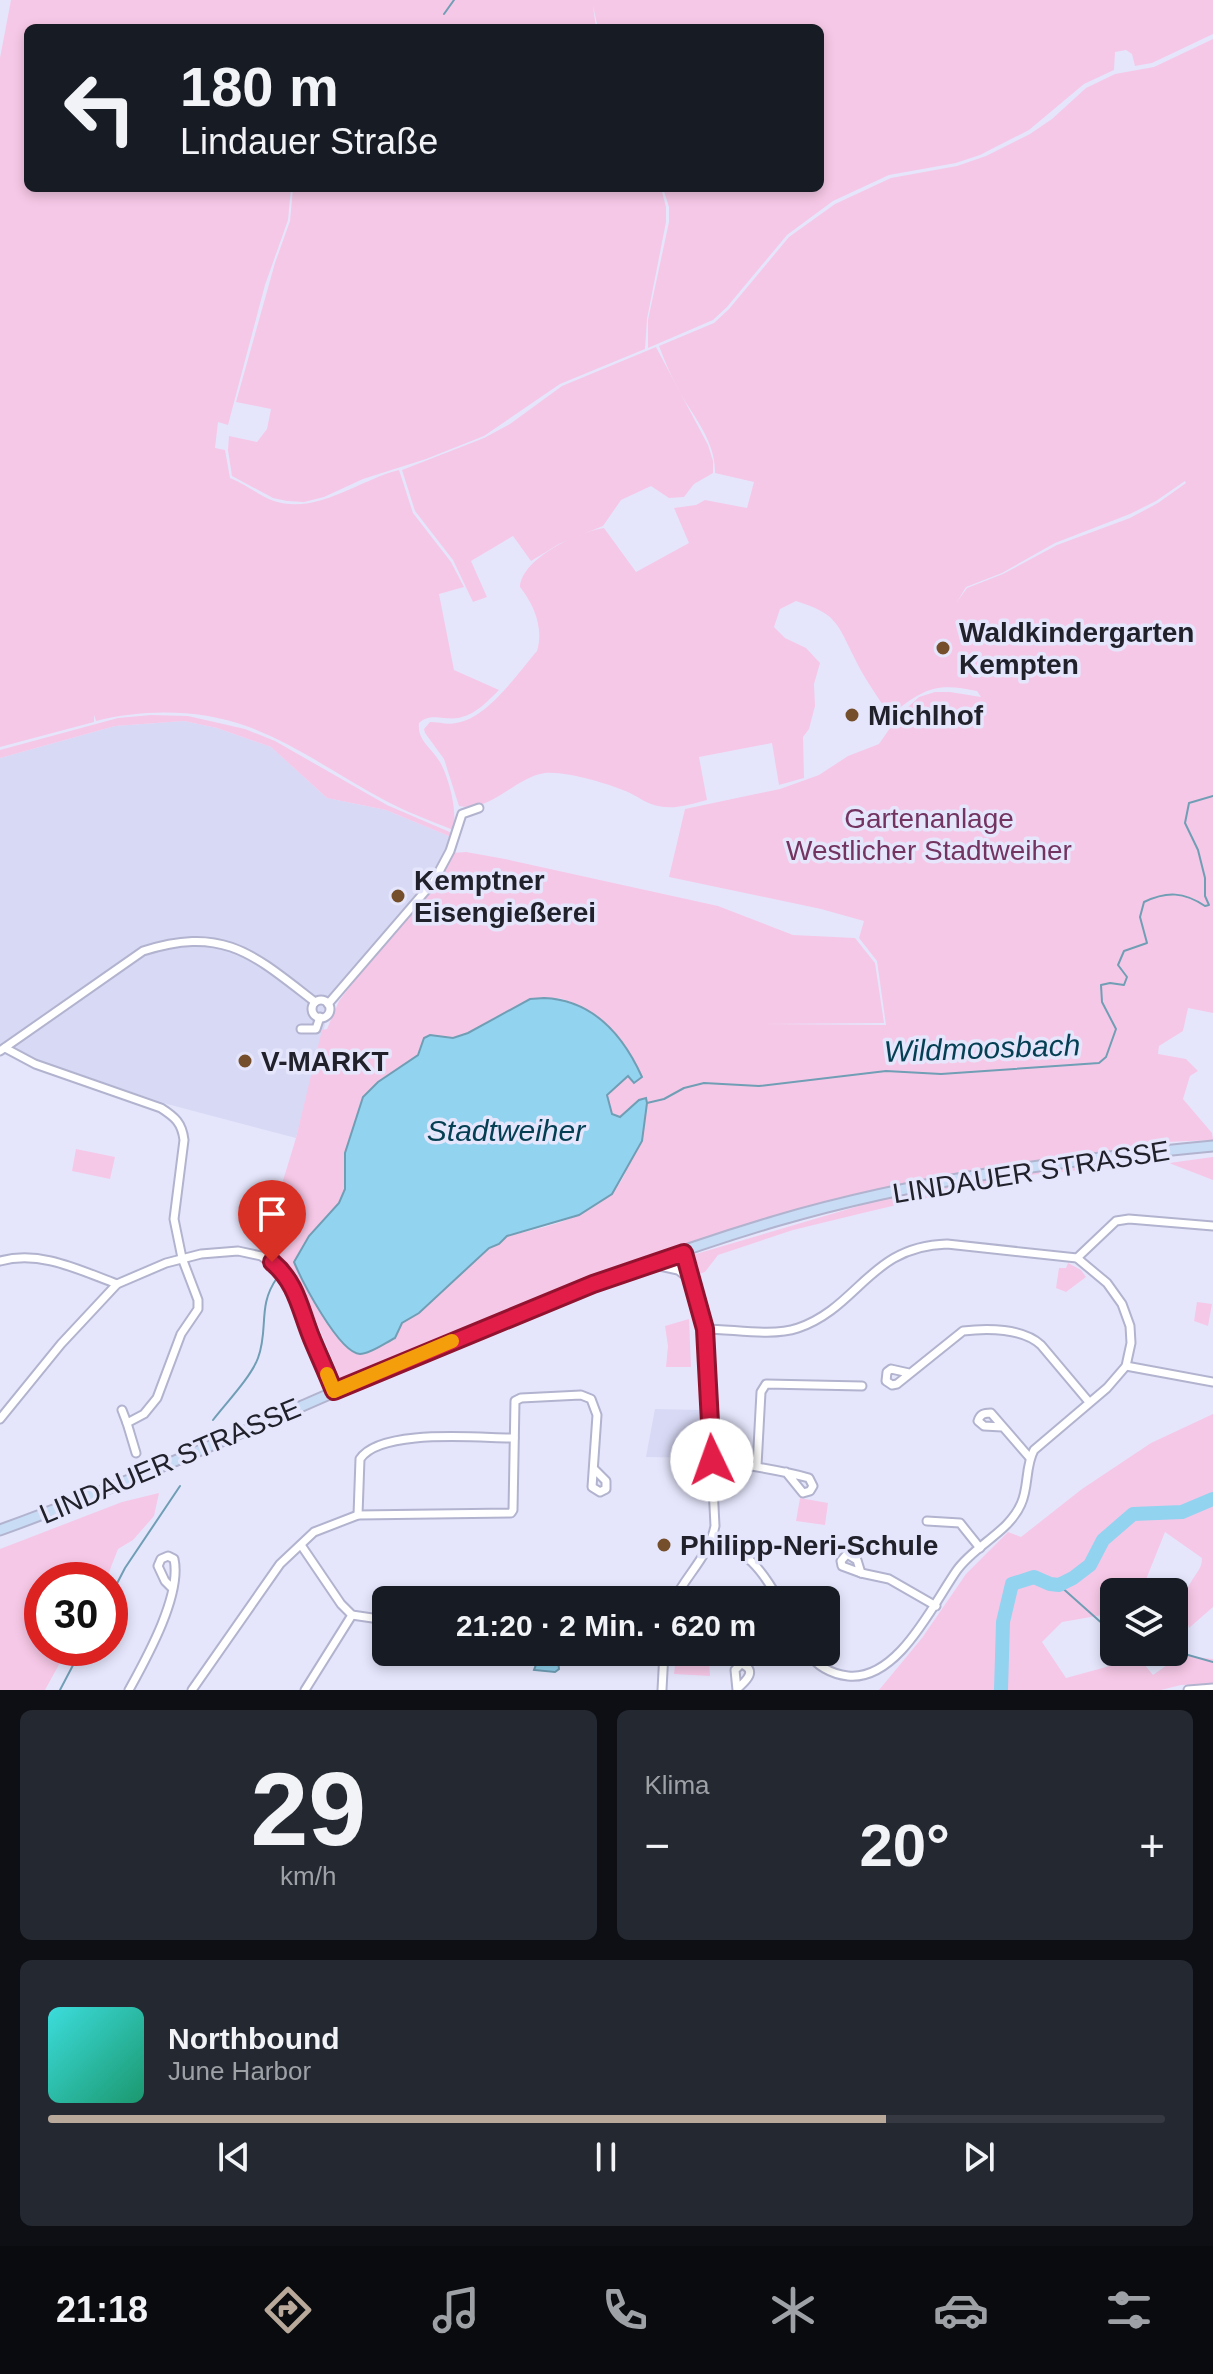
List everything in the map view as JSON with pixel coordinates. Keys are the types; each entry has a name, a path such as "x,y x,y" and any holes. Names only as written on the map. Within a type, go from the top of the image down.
{"main road":[{"name":"LINDAUER STRASSE","path":"0,1530 101,1493 334,1391 633,1269 776,1222 905,1188 1042,1165 1213,1146"}],"street":[{"path":"301,1029 316,1029 320,1017 327,1014 328,1004 434,881 450,851 462,814 479,808"},
{"path":"127,1423 144,1414 157,1398 181,1334 198,1309 174,1219 184,1140 182,1127 161,1108 27,1061 2,1049 143,951 170,943 195,940 237,947 315,1002"},
{"path":"315,1002 322,1000 328,1004"},
{"path":"315,1002 313,1013 320,1017"},
{"path":"1077,1258 1116,1221 1129,1219 1213,1226"},
{"path":"705,1329 797,1329 827,1312 889,1260 926,1245 991,1248 1077,1258 1107,1283 1122,1304 1130,1326 1131,1343 1126,1366 1119,1376 1040,1444 1030,1458 1022,1503 1014,1516 958,1568 936,1606 898,1653 868,1675 855,1677 820,1666"},
{"path":"0,1419 61,1344 117,1284 182,1258 201,1254 238,1251 261,1256 282,1270 296,1292 334,1391"},
{"path":"684,1253 705,1329 715,1513 712,1539 700,1564 684,1586"},
{"path":"0,1261 22,1257 47,1259 117,1284"},
{"path":"650,1264 678,1270 693,1282"},
{"path":"909,1373 963,1331 1017,1333 1034,1338 1089,1402"},
{"path":"1126,1366 1213,1382"},
{"path":"757,1466 761,1392 766,1384 862,1386"},
{"path":"192,1690 280,1564 314,1532 358,1515 505,1515 513,1510 515,1401 521,1398 581,1395 591,1399 596,1410 594,1469"},
{"path":"122,1410 136,1453"},
{"path":"1002,1427 1030,1458"},
{"path":"358,1515 360,1459 372,1447 402,1438 514,1438"},
{"path":"712,1460 786,1472"},
{"path":"927,1521 960,1523 980,1548"},
{"path":"712,1539 742,1553 761,1568 771,1586"},
{"path":"301,1545 341,1604 352,1615 372,1618"},
{"path":"861,1573 889,1579 936,1606"},
{"path":"129,1690 156,1641 171,1587"},
{"path":"305,1690 352,1615"},
{"path":"662,1690 663,1666"},
{"path":"1188,1690 1213,1688"}],"shaded area":[{"path":"184,721 217,728 271,747 327,798 386,810 451,837 448,850 432,880 332,997 296,1138 167,1104 17,1053 5,1043 0,1046 0,758 115,726"},
{"path":"655,1409 700,1410 701,1458 646,1457"}],"green space":[{"path":"11,0 1213,0 1213,34 1152,63 1135,66 1132,54 1126,50 1115,52 1114,70 1084,84 1029,130 980,155 956,163 889,175 833,201 787,235 713,320 648,348 648,320 669,222 664,192 824,192 824,24 597,24 593,6 595,24 24,24 24,192 291,192 288,220 265,285 228,425 218,422 215,448 225,450 230,478 268,499 290,504 322,500 399,470 413,513 451,562 464,587 439,594 454,670 499,690 467,715 434,717 419,723 420,735 447,777 453,805 453,830 386,801 264,733 209,716 152,713 96,721 94,715 94,722 0,747 0,58"},
{"name":"Gartenanlage Westlicher Stadtweiher","path":"1213,39 1213,1013 1188,1008 1183,1031 1159,1046 1158,1054 1186,1059 1198,1071 1190,1076 1183,1099 1212,1133 1213,1140 1165,1142 1165,1147 963,1172 774,1217 594,1277 340,1378 296,1273 263,1246 296,1138 322,1030 327,1029 339,1001 452,853 466,852 505,859 718,906 793,935 855,938 875,963 884,1023 751,1024 886,1025 877,961 859,938 864,921 669,877 685,809 780,789 819,775 848,756 879,744 899,715 919,697 950,692 981,697 977,691 943,687 917,696 897,710 884,707 834,621 820,610 796,601 780,609 774,627 785,638 806,648 820,663 814,684 815,706 809,729 803,737 804,778 779,785 772,743 699,757 707,800 683,806 654,805 611,786 576,776 545,773 523,781 482,804 459,806 444,759 424,729 430,722 456,723 479,713 501,694 537,651 539,634 536,617 520,587 530,566 553,548 604,528 636,572 689,543 674,508 696,505 705,500 747,508 754,482 715,473 708,441 677,387 659,346 714,323 789,237 835,204 891,178 957,166 986,156 1030,134 1086,88 1115,74 1154,67","holes":["1185,481 1158,503 1130,518 1057,545 1003,574 967,588 957,602 966,587 1002,573 1055,543 1130,514","559,998 587,1010 610,1028 628,1051 642,1077 628,1076 607,1095 612,1114 621,1118 639,1100 633,1143 620,1183 594,1207 577,1216 507,1236 489,1248 419,1313 402,1323 395,1339 363,1354 345,1346 312,1298 295,1262 309,1236 339,1203 345,1189 345,1153 378,1082 418,1055 424,1038 430,1035 453,1038 502,1014"]},
{"path":"293,192 662,192 666,222 647,319 645,349 560,384 484,436 363,479 324,497 304,502 273,498 232,476 228,450 229,436 257,442 267,429 271,409 236,402 290,221"},
{"path":"656,347 708,445 713,473 694,484 684,497 669,498 651,486 621,500 603,526 559,544 531,561 513,536 471,561 487,597 473,602 453,560 415,511 402,470 484,438 510,424 562,386"},
{"path":"188,716 245,729 275,741 387,805 452,833 451,837 386,810 327,798 271,747 217,728 184,721 115,726 0,758 0,750 118,718"},
{"path":"76,1149 115,1157 110,1179 72,1171"},
{"path":"1163,1154 1165,1162 1020,1176 793,1230 718,1255 705,1272 694,1276 689,1256 906,1192 1042,1169"},
{"path":"1213,1157 1213,1180 1169,1163"},
{"path":"1068,1263 1081,1270 1086,1277 1066,1292 1056,1288 1059,1268 1066,1268"},
{"path":"1197,1302 1212,1304 1208,1326 1194,1321"},
{"path":"689,1319 691,1367 666,1367 668,1346 665,1326"},
{"path":"1213,1414 1213,1607 1189,1628 1188,1588 1200,1568 1202,1558 1165,1532 1147,1578 1100,1578 1100,1615 1062,1622 1042,1642 1066,1678 1110,1666 1146,1666 1153,1675 1166,1666 1188,1666 1188,1656 1213,1659 1213,1684 1181,1685 1161,1690 879,1690 922,1638 966,1574 1008,1532 1021,1537 1082,1489 1151,1443"},
{"path":"159,1493 154,1516 133,1540 118,1549 113,1562 24,1562 24,1666 58,1666 45,1690 0,1690 0,1549 122,1502"},
{"path":"800,1498 828,1503 825,1525 796,1521"},
{"path":"675,1666 709,1666 710,1676 674,1674"}],"water":[{"name":"Stadtweiher","path":"530,999 562,1000 592,1013 626,1047 642,1077 634,1083 628,1076 607,1095 612,1114 620,1117 639,1100 646,1098 642,1141 612,1194 579,1215 507,1236 489,1248 419,1313 402,1323 395,1338 364,1354 351,1351 322,1315 294,1262 309,1236 339,1203 345,1189 345,1153 363,1097 378,1082 418,1055 424,1038 430,1035 453,1038 468,1033"},
{"path":"536,1666 559,1666 559,1669 555,1672 534,1670"}],"waterway":[{"path":"444,14 454,0"},
{"name":"Wildmoosbach","path":"647,1103 704,1083 759,1086 886,1071 941,1074 1099,1063 1106,1057 1116,1029 1102,1002 1101,985 1124,985 1127,977 1118,965 1124,951 1147,943 1140,917 1144,902 1175,895 1209,905 1198,850 1185,823 1189,803 1213,796"},
{"path":"213,1420 255,1365 263,1337 267,1298 277,1278"},
{"path":"128,1564 180,1486"},
{"path":"1001,1690 1003,1622 1012,1584 1034,1577 1059,1585 1090,1565 1103,1540 1133,1514 1182,1512 1213,1499"},
{"path":"1059,1585 1100,1622"},
{"path":"1188,1655 1213,1662"},
{"path":"60,1690 73,1666"}],"slow traffic":[{"path":"327,1374 334,1391 452,1341"}],"place":[{"name":"Waldkindergarten Kempten","path":"943,648"},
{"name":"Michlhof","path":"852,715"},
{"name":"Kemptner Eisengießerei","path":"398,896"},
{"name":"V-MARKT","path":"245,1061"},
{"name":"Philipp-Neri-Schule","path":"664,1545"}],"route":[{"path":"272,1262 282,1270 296,1292 334,1391 593,1284 684,1253 705,1329 712,1460"}]}
